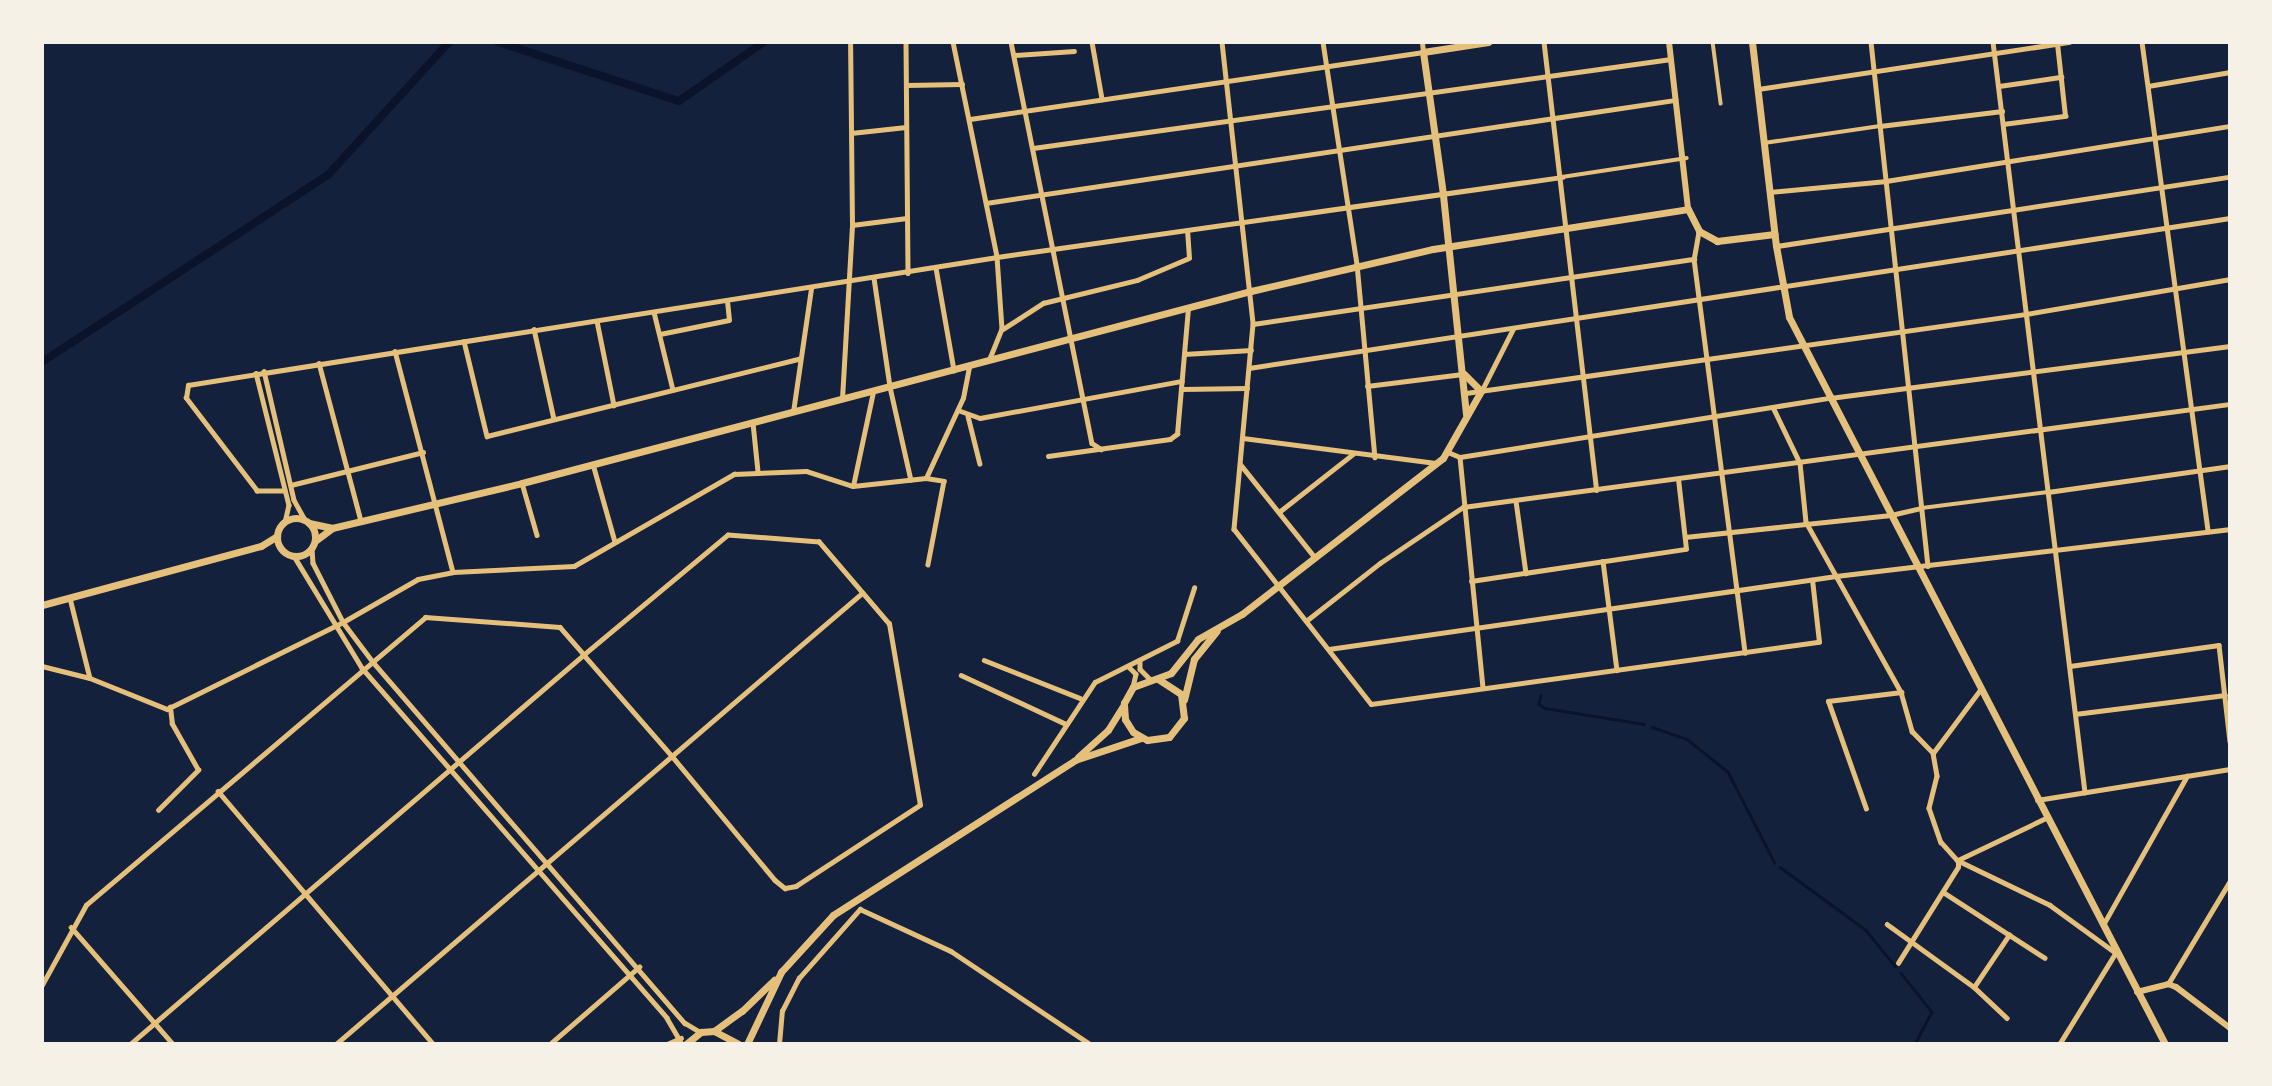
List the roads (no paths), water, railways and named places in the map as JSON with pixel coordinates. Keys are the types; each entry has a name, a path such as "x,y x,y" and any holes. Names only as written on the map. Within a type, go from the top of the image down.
{"main road":[{"path":"1466,415 1460,336 1423,52 1488,42"},
{"path":"1752,42 1782,287 1802,343 2165,1044"},
{"path":"42,605 261,547 277,536 285,522 307,522 332,528 361,522 523,483 1357,264 1449,246 1688,209 1699,231 1717,241 1775,234"},
{"path":"683,1042 701,1032 714,1031 742,1011 781,972 816,930 863,894 1075,760 1108,730 1133,687 1176,668 1198,639 1220,628 1279,585 1436,463 1448,452 1481,390 1464,374"},
{"path":"307,522 314,545"},
{"path":"261,547 281,549 293,556 314,545 332,528"},
{"path":"277,536 281,549"},
{"path":"1075,760 1142,738 1162,740 1174,733 1184,718 1184,701 1194,659 1220,628"},
{"path":"1154,679 1171,684 1184,701"},
{"path":"1124,703 1127,724 1142,738"},
{"path":"747,1044 781,972"},
{"path":"714,1031 738,1044"}],"street":[{"path":"842,400 852,225 850,42"},
{"path":"906,42 908,273"},
{"path":"953,42 997,257 1002,329 989,361"},
{"path":"1012,42 1022,108 1074,339 1092,443 1101,449"},
{"path":"1092,42 1102,99"},
{"path":"1222,42 1244,221 1253,324 1234,529 1371,704 1819,642 1812,580"},
{"path":"1323,42 1346,207 1357,264 1359,309 1375,457"},
{"path":"970,119 1022,108 1102,99 1423,52 1422,42"},
{"path":"1544,42 1597,490"},
{"path":"1669,42 1685,158 1688,209"},
{"path":"1713,42 1721,103"},
{"path":"1871,42 1928,566"},
{"path":"1993,42 2085,792"},
{"path":"1758,89 2069,42"},
{"path":"2142,42 2194,409 2208,532"},
{"path":"2003,124 2065,116 2057,44"},
{"path":"1014,55 1074,51"},
{"path":"1033,148 1671,59"},
{"path":"2148,86 2230,72"},
{"path":"1999,86 2061,77"},
{"path":"906,85 962,84"},
{"path":"986,203 1676,103"},
{"path":"1764,143 2002,111"},
{"path":"1770,192 1886,181 2230,126"},
{"path":"851,133 906,127"},
{"path":"285,491 257,491 186,398 184,391 192,382 908,273 997,257 1685,158"},
{"path":"1776,246 2230,177"},
{"path":"852,225 907,218"},
{"path":"1249,368 1896,272 2230,218"},
{"path":"1002,329 1036,305 1137,280 1189,258 1186,231"},
{"path":"1699,231 1694,259 1724,473 1745,653"},
{"path":"1253,324 1694,259"},
{"path":"936,268 954,370"},
{"path":"874,278 890,387 911,480"},
{"path":"1466,393 1902,328 2026,314 2230,279"},
{"path":"793,413 811,288"},
{"path":"660,334 729,320 727,301"},
{"path":"1048,456 1177,434 1188,309"},
{"path":"654,312 673,390"},
{"path":"597,321 614,405"},
{"path":"1481,390 1513,328"},
{"path":"534,329 554,419"},
{"path":"464,341 487,436 800,359"},
{"path":"1448,452 1460,457 1830,398 2230,346"},
{"path":"395,351 438,503 453,572"},
{"path":"1184,354 1251,351"},
{"path":"319,363 361,522"},
{"path":"926,478 958,410 969,366"},
{"path":"264,371 291,485 307,522"},
{"path":"256,373 289,505 285,522"},
{"path":"1367,386 1464,374"},
{"path":"958,410 968,416 1085,401 1182,381"},
{"path":"1181,388 1247,388"},
{"path":"853,486 873,392"},
{"path":"1306,621 1400,548 1463,507 2230,404"},
{"path":"1773,407 1800,463 1806,522 1901,692 1912,732 1933,753 1937,769 1929,803 1931,818 1941,842 1957,860 2050,905 2116,953 2060,1044"},
{"path":"968,416 980,464"},
{"path":"753,423 758,471"},
{"path":"1243,438 1436,463"},
{"path":"291,485 423,452"},
{"path":"1279,512 1354,454"},
{"path":"1460,457 1483,687"},
{"path":"593,464 615,543"},
{"path":"1240,464 1314,556"},
{"path":"1685,537 1891,515 1921,508 2230,466"},
{"path":"42,666 90,678 161,708 170,707 343,622 418,579 453,572 562,568 615,543 734,474 758,471 806,471 853,486 926,478 944,481 928,564"},
{"path":"1471,580 1686,549 1678,480"},
{"path":"523,483 537,535"},
{"path":"1516,500 1526,573"},
{"path":"1329,649 1836,576 2056,552 2230,529"},
{"path":"42,985 71,926 86,905 425,617 553,624 584,655 785,888 796,887 885,829 922,800 889,624 818,542 728,535 584,655 131,1044"},
{"path":"314,545 313,563 343,622 373,662 685,1023 701,1032"},
{"path":"293,556 362,668 537,872 630,974 683,1042"},
{"path":"1603,561 1617,670"},
{"path":"1034,774 1080,698 1101,677 1177,641 1194,588"},
{"path":"336,1044 862,593"},
{"path":"70,598 90,678"},
{"path":"2070,666 2219,645 2230,741"},
{"path":"985,660 1080,698"},
{"path":"1140,660 1140,669 1154,679"},
{"path":"1127,665 1136,674 1133,687"},
{"path":"961,675 1064,723"},
{"path":"1933,753 1980,690"},
{"path":"1866,809 1828,701 1901,692"},
{"path":"2076,714 2225,695"},
{"path":"158,810 198,769 172,724 170,707"},
{"path":"2037,800 2230,769"},
{"path":"2102,926 2187,776"},
{"path":"218,791 433,1044"},
{"path":"1957,860 2046,818"},
{"path":"1898,962 1958,867 1957,860"},
{"path":"2137,992 2168,984 2230,881"},
{"path":"1943,892 2045,958"},
{"path":"779,1044 782,1012 799,978 860,909 951,951 1090,1044"},
{"path":"1887,924 1974,987 2007,1018"},
{"path":"71,926 173,1044"},
{"path":"1974,987 2009,935"},
{"path":"550,1044 639,967"},
{"path":"2168,984 2230,1028"},
{"path":"667,1044 683,1042"}],"waterway":[{"path":"42,362 328,175 449,42"},
{"path":"498,42 679,101 764,42"},
{"path":"1541,695 1539,704 1545,708 1644,724"},
{"path":"1652,727 1687,739 1728,772 1775,863"},
{"path":"1780,867 1866,930 1895,966"},
{"path":"1901,973 1932,1012 1915,1044"}]}
